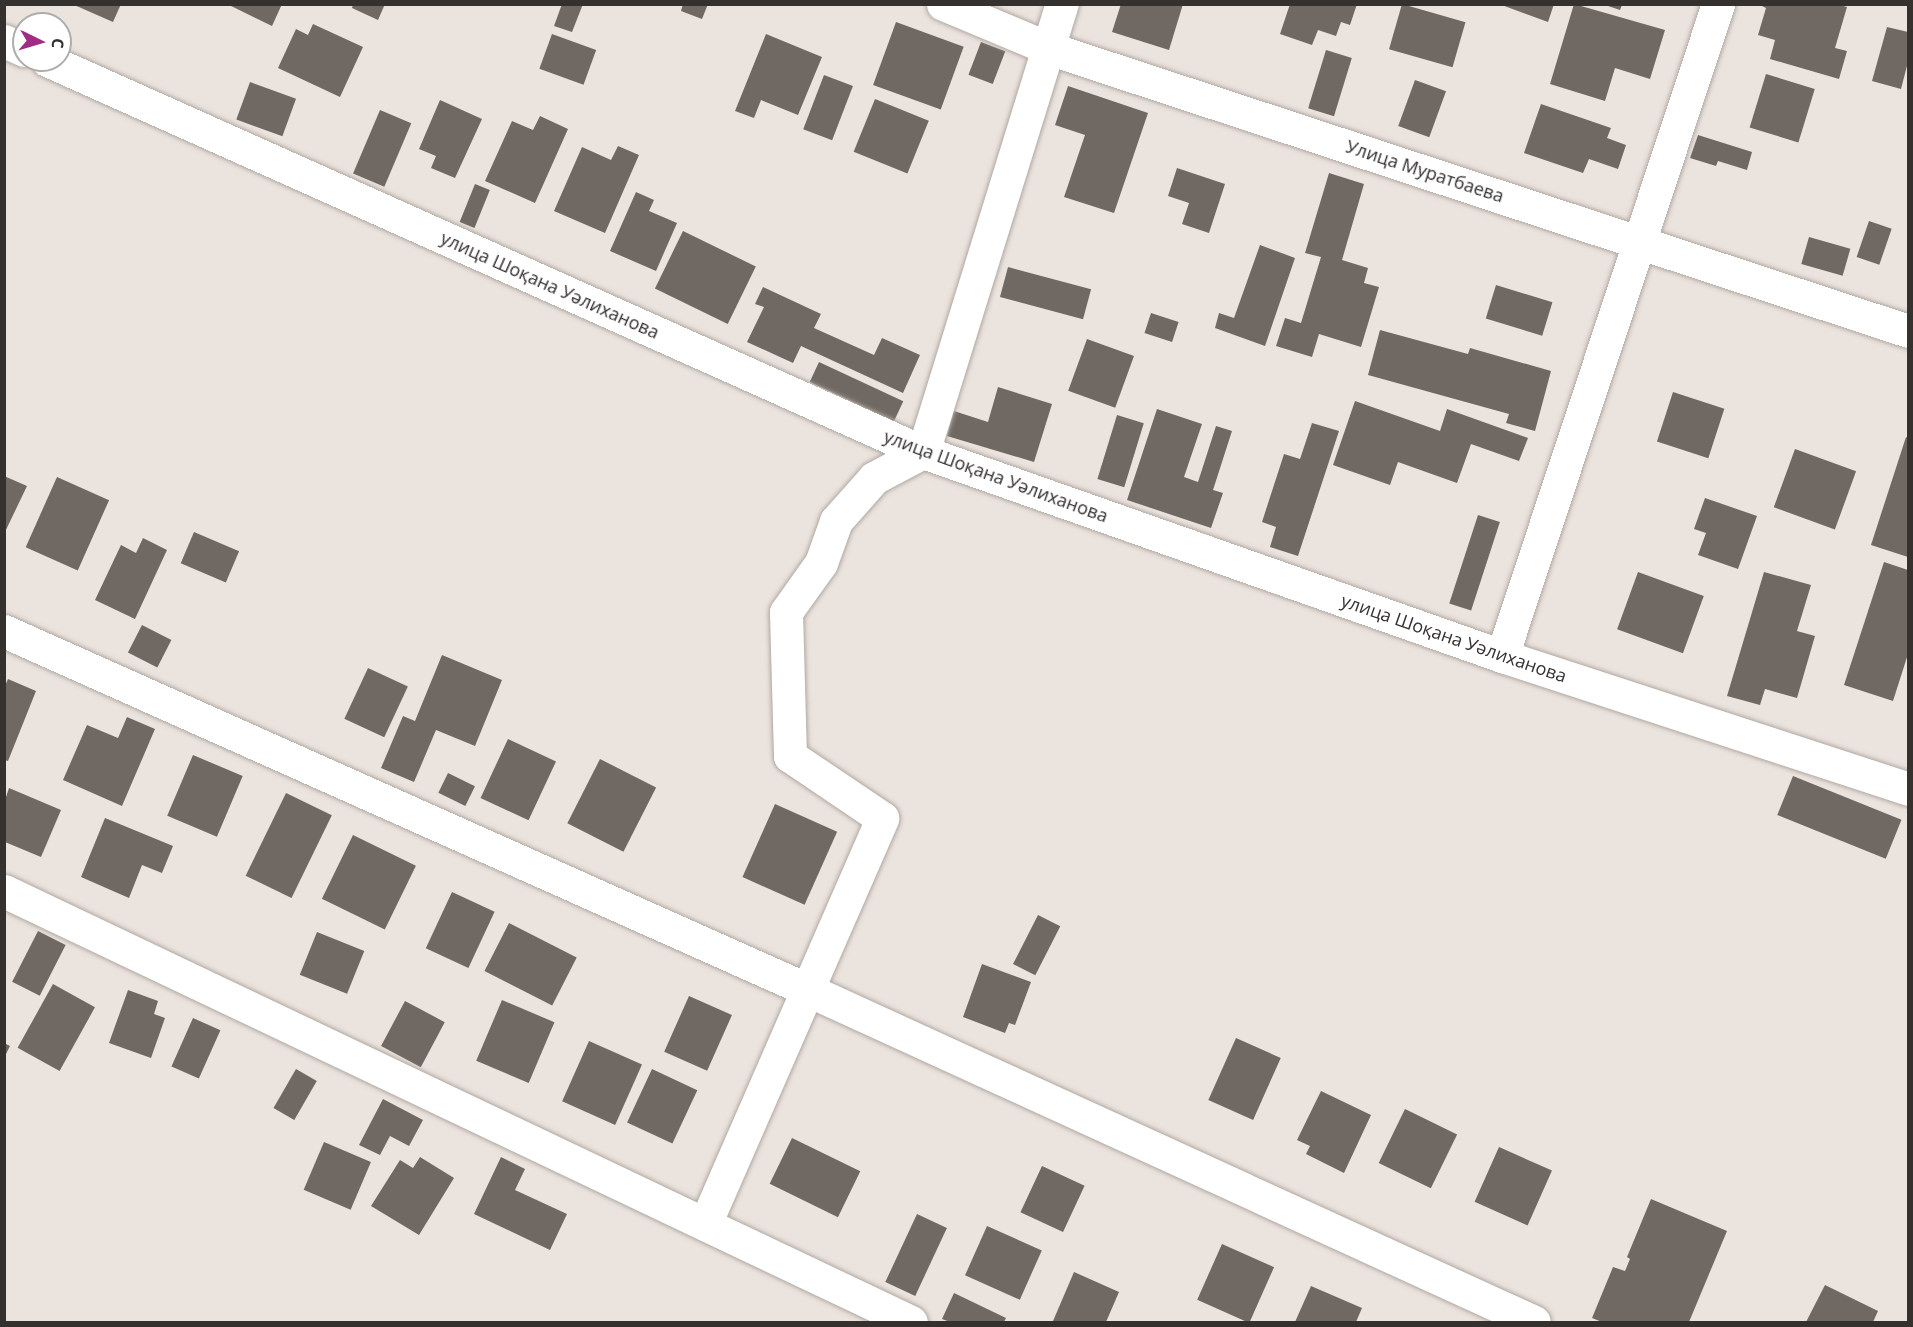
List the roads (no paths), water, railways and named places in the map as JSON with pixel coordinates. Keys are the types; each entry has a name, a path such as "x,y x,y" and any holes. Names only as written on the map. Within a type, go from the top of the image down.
{"street":[{"name":"Улица Муратбаева","path":"943,4 1048,48 1641,241 1908,331"},
{"path":"705,1224 882,818 790,756 786,612 821,563 836,520 874,478 923,452 1062,4"},
{"path":"1502,656 1718,4"},
{"name":"улица Шоқана Уәлиханова","path":"72,71 923,452 1502,656 1908,789"},
{"path":"4,631 808,990 1534,1323"},
{"path":"4,891 911,1323"}]}
